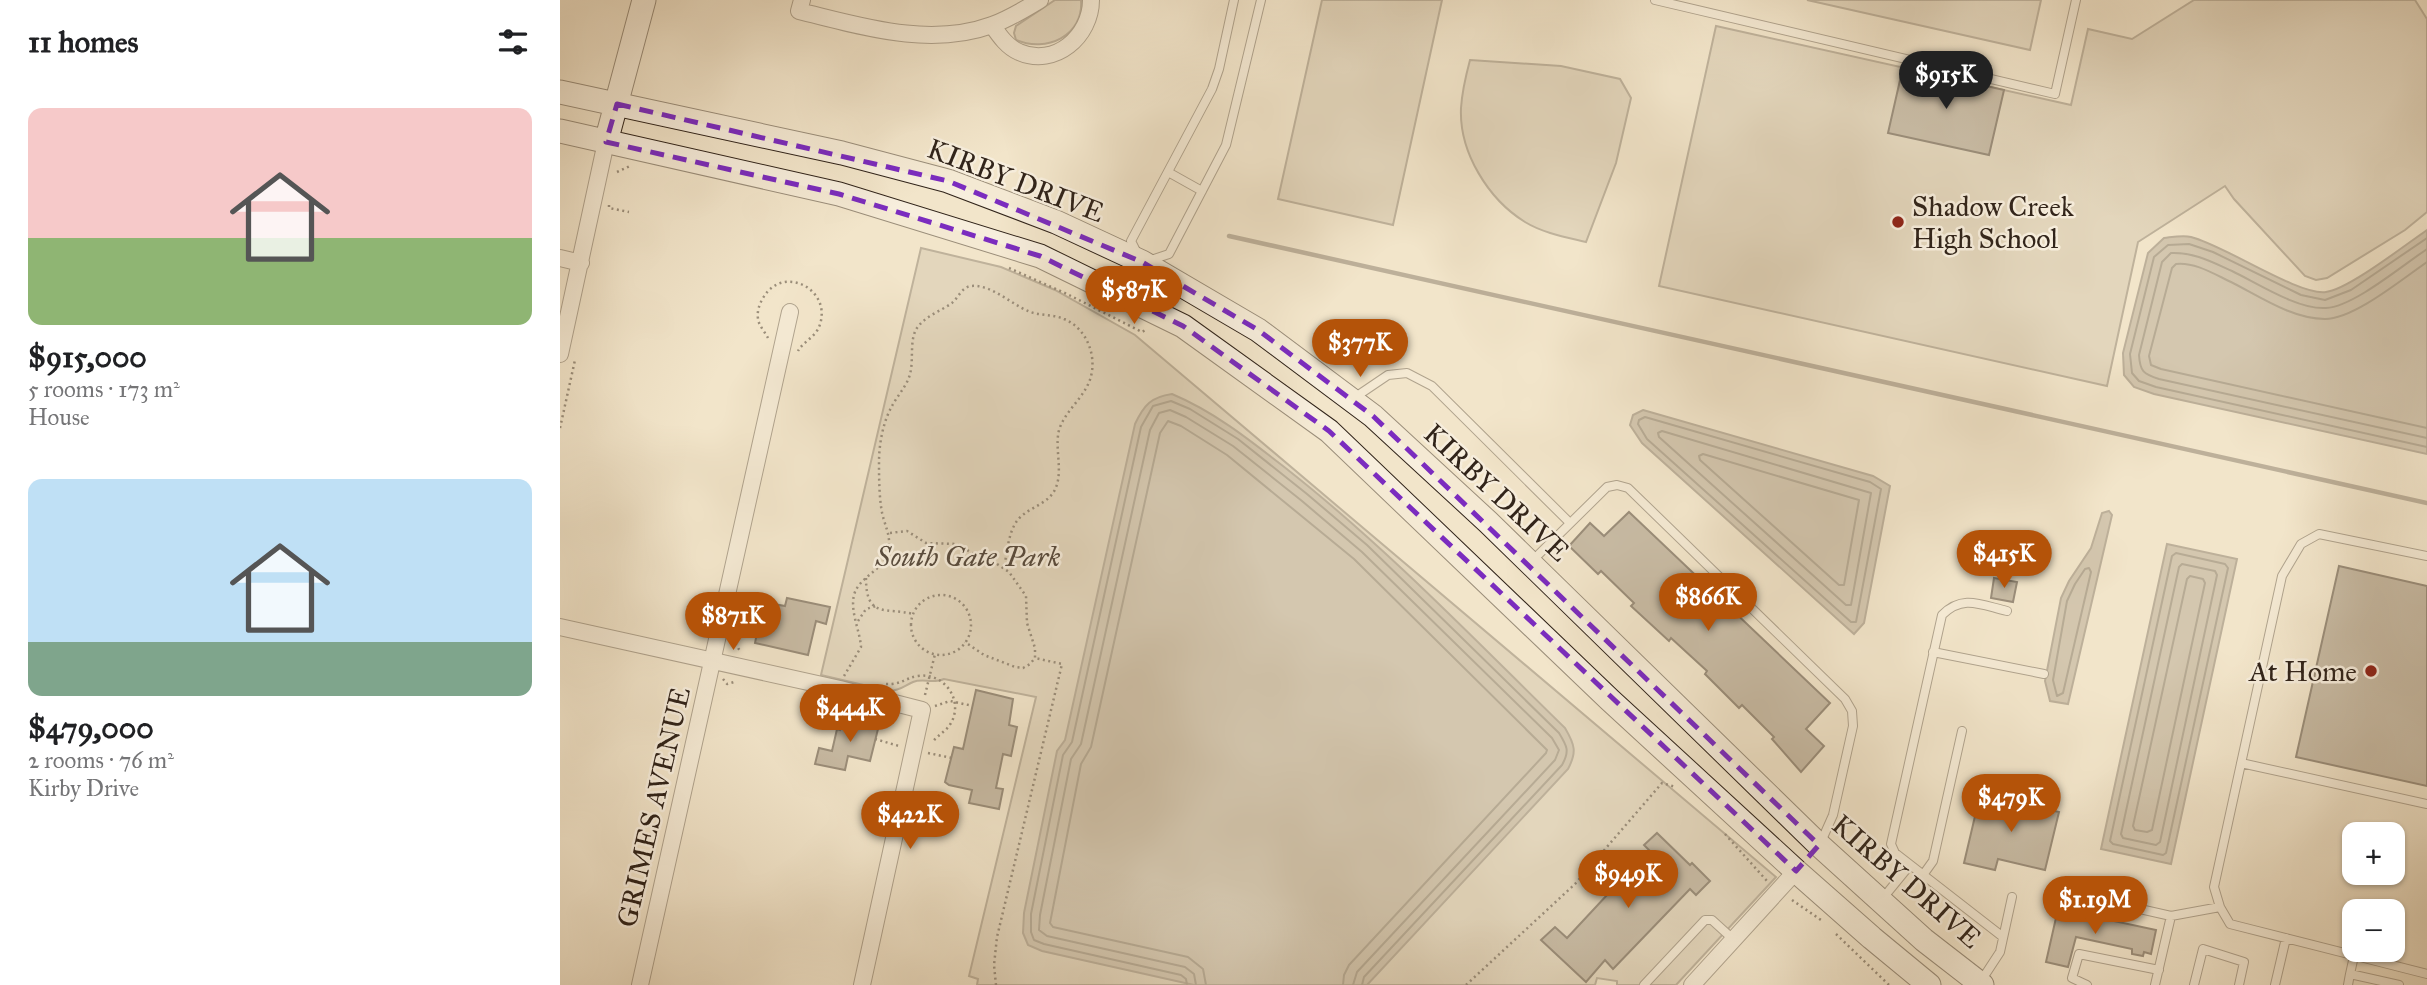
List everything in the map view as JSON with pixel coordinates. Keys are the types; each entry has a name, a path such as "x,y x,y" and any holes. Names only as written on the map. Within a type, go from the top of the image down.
{"main road":[{"path":"606,142 644,0"},
{"name":"KIRBY DRIVE","path":"560,92 842,153 948,181 1056,222 1142,262 1258,330 1373,416 1530,563 1819,845 1924,940 1980,985"},
{"path":"560,131 839,194 1040,256 1183,326 1329,431 1610,700 1872,939 1929,985"},
{"path":"1124,297 1142,262"},
{"path":"1796,871 1819,845"}],"street":[{"path":"801,6 906,34 954,33 992,25 1040,0"},
{"path":"992,25 1017,51 1035,55 1055,53 1065,49 1080,33 1089,16 1091,0"},
{"path":"560,354 606,142"},
{"path":"560,258 581,263"},
{"name":"GRIMES AVENUE","path":"640,985 712,661 730,618 790,312"},
{"path":"560,627 840,689 922,710 862,985"},
{"path":"1692,985 1796,871"}],"lane":[{"path":"1234,0 1212,89 1131,241 1142,262 1169,254 1226,145 1261,0"},
{"path":"1654,0 2055,94 2076,0"},
{"path":"1168,172 1202,191"},
{"path":"1352,400 1388,375 1407,373 1432,386 1570,523"},
{"path":"1530,563 1607,487 1617,485 1628,488 1845,699 1852,711 1853,726 1833,815 1819,845"},
{"path":"2342,953 2230,924 2220,907 2214,887 2282,576 2301,544 2319,534 2427,556"},
{"path":"2003,937 1895,853 1891,844 1942,615 1951,606 1962,601 2007,611"},
{"path":"1933,652 2044,674"},
{"path":"1923,875 1933,861 1962,731"},
{"path":"2241,763 2427,804"},
{"path":"1881,900 1910,865"},
{"path":"2078,895 2171,916 2220,907"},
{"path":"1980,985 2000,952 2012,897"},
{"path":"2155,985 2171,916"},
{"path":"1644,985 1705,920 1712,920 1734,940"},
{"path":"2275,985 2286,938"},
{"path":"2194,985 2203,950 2244,961 2239,985"},
{"path":"2087,985 2072,978 2079,954 2159,970"},
{"path":"2348,985 2353,962"},
{"path":"2378,962 2427,974"},
{"path":"2350,974 2399,985"}],"path":[{"path":"616,172 633,165 632,168"},
{"path":"611,196 608,208 629,212"},
{"path":"1002,265 1142,332 1151,324"},
{"path":"840,689 846,670 861,648 853,609 854,593 886,559 889,550 890,533 884,520 879,463 880,444 887,418 911,372 917,328 953,302 964,288 978,287 992,291 1031,313 1063,318 1076,325 1084,335 1092,358 1090,381 1063,421 1059,432 1057,484 1053,494 1017,520 1004,568"},
{"path":"890,533 907,531 926,543 957,544 1004,568 1026,596 1027,623 1035,648 1030,664 1023,668 1015,667 984,655 965,642"},
{"path":"866,578 869,598 876,606 890,612 913,614"},
{"path":"948,596 957,600 969,614 971,624 965,642 949,654 935,654 921,648 914,640 911,630 913,614 920,603 929,597 948,596"},
{"path":"857,623 866,609 876,606"},
{"path":"745,652 740,651 735,643 730,618 759,625"},
{"path":"922,710 935,654"},
{"path":"996,985 994,965 997,937 1062,664 1034,658"},
{"path":"712,661 727,684 740,682"},
{"path":"884,683 895,684 916,676 930,677 949,688 955,702 951,722 934,739 929,753"},
{"path":"922,710 950,701 973,706"},
{"path":"876,738 899,746"},
{"path":"1466,985 1575,884 1662,783 1687,790"},
{"path":"1725,833 1766,881 1826,924"},
{"path":"1833,931 1889,985"}],"highlighted area":[{"path":"617,104 948,181 1142,262 1258,330 1373,416 1819,845 1796,871 1329,431 1183,326 1040,256 839,194 606,142"}],"green space":[{"path":"1055,0 1081,0 1080,13 1070,32 1051,43 1016,40 1016,26"},
{"path":"1322,0 1442,0 1393,225 1278,199"},
{"path":"1807,0 2041,0 2030,50"},
{"path":"2194,0 2415,0 2427,19 2427,212 2405,230 2327,278 2316,280 2305,276 2225,186 2138,242 2107,386 1659,286 1716,26 2071,105 2088,29 2132,39"},
{"path":"1470,60 1561,66 1620,79 1631,98 1616,163 1586,242 1547,232 1525,222 1499,201 1478,173 1465,141 1462,125 1462,96"},
{"name":"South Gate Park","path":"921,248 1001,267 1055,290 1135,335 1776,877 1676,985 1617,985 1617,981 1597,978 1595,985 977,985 978,979 969,976 1036,697 944,679 917,681 889,691 821,675"}],"water":[{"path":"2427,230 2427,454 2154,394 2134,387 2124,375 2123,353 2148,253 2164,238 2191,237 2298,286 2326,292 2362,275"},
{"path":"1172,394 1218,418 1325,500 1430,595 1565,728 1573,744 1573,758 1568,769 1367,985 1194,985 1042,951 1028,945 1023,933 1024,913 1057,751 1065,740 1135,424 1149,403"},
{"path":"1643,410 1873,476 1890,486 1864,623 1854,634 1642,443 1630,425 1633,415"},
{"path":"2109,511 2112,515 2068,704 2050,701 2045,681 2061,598 2091,548 2102,513"},
{"path":"2167,544 2237,559 2171,864 2101,849"}],"building":[{"path":"1903,67 2004,90 1989,155 1888,133"},
{"path":"1629,512 1830,703 1806,729 1824,746 1801,772 1772,739 1774,737 1742,705 1739,708 1705,674 1707,671 1671,638 1669,641 1631,606 1634,603 1601,571 1598,574 1569,546 1590,523 1604,536"},
{"name":"At Home","path":"2339,566 2427,586 2427,786 2296,757"},
{"path":"1994,578 2017,582 2013,602 1991,598"},
{"path":"787,598 830,607 826,624 816,621 808,655 755,643 763,602 785,606"},
{"path":"976,690 1013,699 1009,725 1017,727 1011,756 1003,754 996,788 1003,789 999,809 969,803 972,790 945,782 954,747 963,749"},
{"path":"843,717 879,725 870,761 848,756 845,770 815,764 819,748 832,751"},
{"path":"1980,795 2059,812 2045,870 1998,859 1995,870 1964,863"},
{"path":"1657,833 1710,881 1696,895 1690,889 1613,969 1605,960 1586,982 1541,940 1555,927 1567,938 1649,850 1644,845"},
{"path":"2058,909 2156,930 2151,954 2132,954 2132,949 2076,937 2068,967 2046,962"}],"waterway":[{"path":"1229,236 2427,503"}],"place":[{"name":"Shadow Creek High School","path":"1898,222"},
{"name":"At Home","path":"2371,671"}]}
